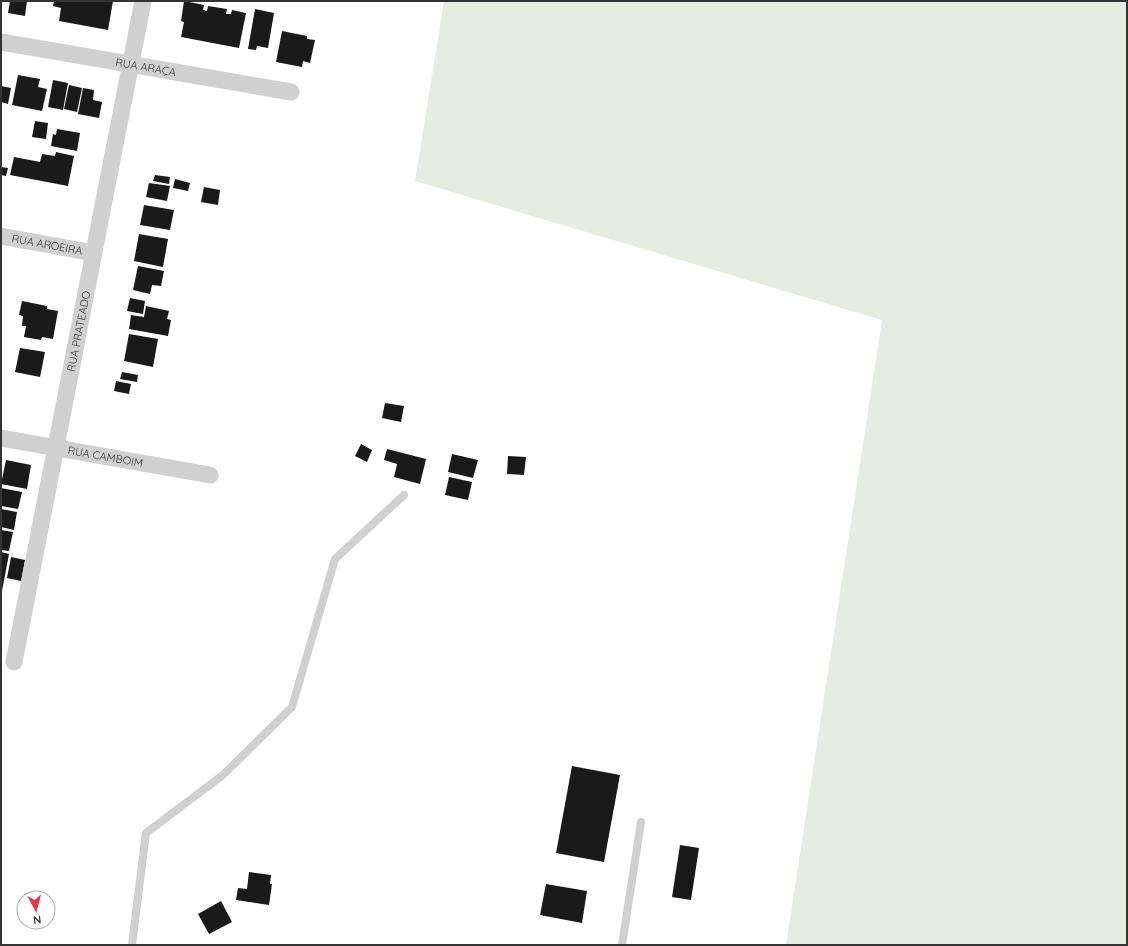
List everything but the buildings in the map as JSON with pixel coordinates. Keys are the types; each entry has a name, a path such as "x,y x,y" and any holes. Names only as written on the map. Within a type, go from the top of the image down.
{"street":[{"name":"RUA PRATEADO","path":"14,662 143,1"},
{"name":"RUA ARAÇA","path":"1,42 291,92"},
{"name":"RUA AROEIRA","path":"1,236 94,253"},
{"name":"RUA CAMBOIM","path":"1,438 210,475"}],"lane":[{"path":"132,945 146,833 223,775 292,707 335,559 404,494"},
{"path":"622,945 641,822"}],"shaded area":[{"path":"444,1 1127,1 1127,945 786,945 882,320 415,181"}]}
